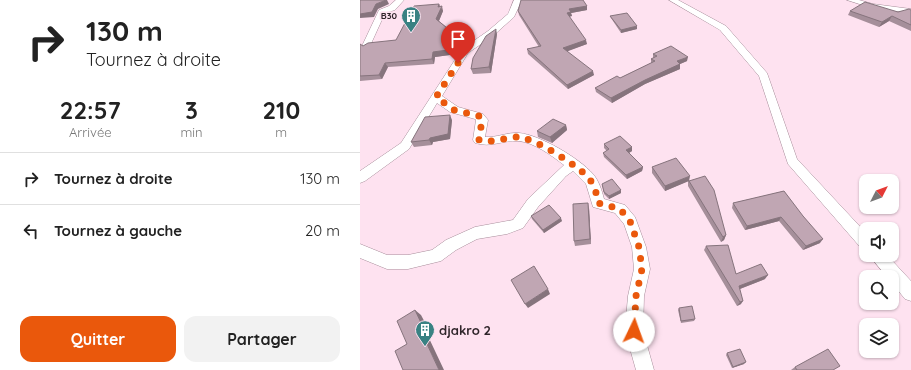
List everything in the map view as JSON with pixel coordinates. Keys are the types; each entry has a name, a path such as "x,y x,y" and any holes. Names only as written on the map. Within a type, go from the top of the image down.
{"street":[{"path":"366,46 382,12 392,8 400,0"},
{"path":"360,178 405,146 465,51 491,33 511,14 518,0"},
{"path":"673,0 724,28 764,75 792,161 859,235"},
{"path":"851,0 872,6 911,11"},
{"path":"436,97 454,110 479,116 482,120 479,140 485,142 519,137 538,143 573,165 588,178 597,193 598,203 620,209 630,221 639,247 642,269 636,296 634,331 645,370"},
{"path":"360,251 387,262 408,262 436,256 451,245 475,233 508,228 518,224 533,203 573,165"},
{"path":"883,262 911,293"}],"building":[{"path":"360,0 386,0 376,4 372,12 360,14"},
{"path":"521,0 583,0 587,6 569,9 571,12 567,13 586,40 563,48 593,71 567,85 527,49 541,46 518,11"},
{"path":"865,2 898,12 909,9 911,10 911,25 892,16 882,22 850,11"},
{"path":"439,4 438,7 442,6 436,19 463,41 455,49 433,52 432,59 385,63 379,75 360,76 360,44 363,46 368,43 396,40 414,6"},
{"path":"627,13 637,26 621,30 610,16"},
{"path":"496,29 489,67 471,69 473,58 486,36"},
{"path":"671,46 688,57 677,61 680,64 611,98 595,88 617,76 620,78 655,61 651,59 657,56 653,54"},
{"path":"450,115 448,134 430,138 429,140 411,142 425,117"},
{"path":"553,119 566,125 550,137 537,131"},
{"path":"620,136 632,147 626,150 643,167 626,175 603,153 609,149 604,144"},
{"path":"676,158 690,176 665,186 652,167"},
{"path":"705,176 714,190 726,235 723,237 689,181"},
{"path":"612,179 621,190 609,196 604,192 602,184"},
{"path":"784,191 823,239 806,246 781,217 747,226 733,203"},
{"path":"588,203 590,239 574,241 573,204"},
{"path":"549,205 561,218 543,230 531,216"},
{"path":"728,245 736,274 761,264 768,275 739,286 743,301 740,302 706,246"},
{"path":"534,266 548,289 525,304 511,280"},
{"path":"692,306 695,319 681,321 679,308"},
{"path":"415,310 423,327 420,329 439,370 403,370 395,351 407,344 397,321"},
{"path":"740,349 746,362 733,367 727,353"},
{"path":"828,349 840,366 833,370 797,370 795,367"}],"place":[{"name":"B30","path":"411,33"},
{"name":"djakro 2","path":"425,347"}],"route":[{"path":"458,63 436,97 454,110 479,116 482,120 479,140 485,142 519,137 538,143 573,165 588,178 597,193 598,203 620,209 630,221 639,247 642,269 636,296 634,331"}]}
